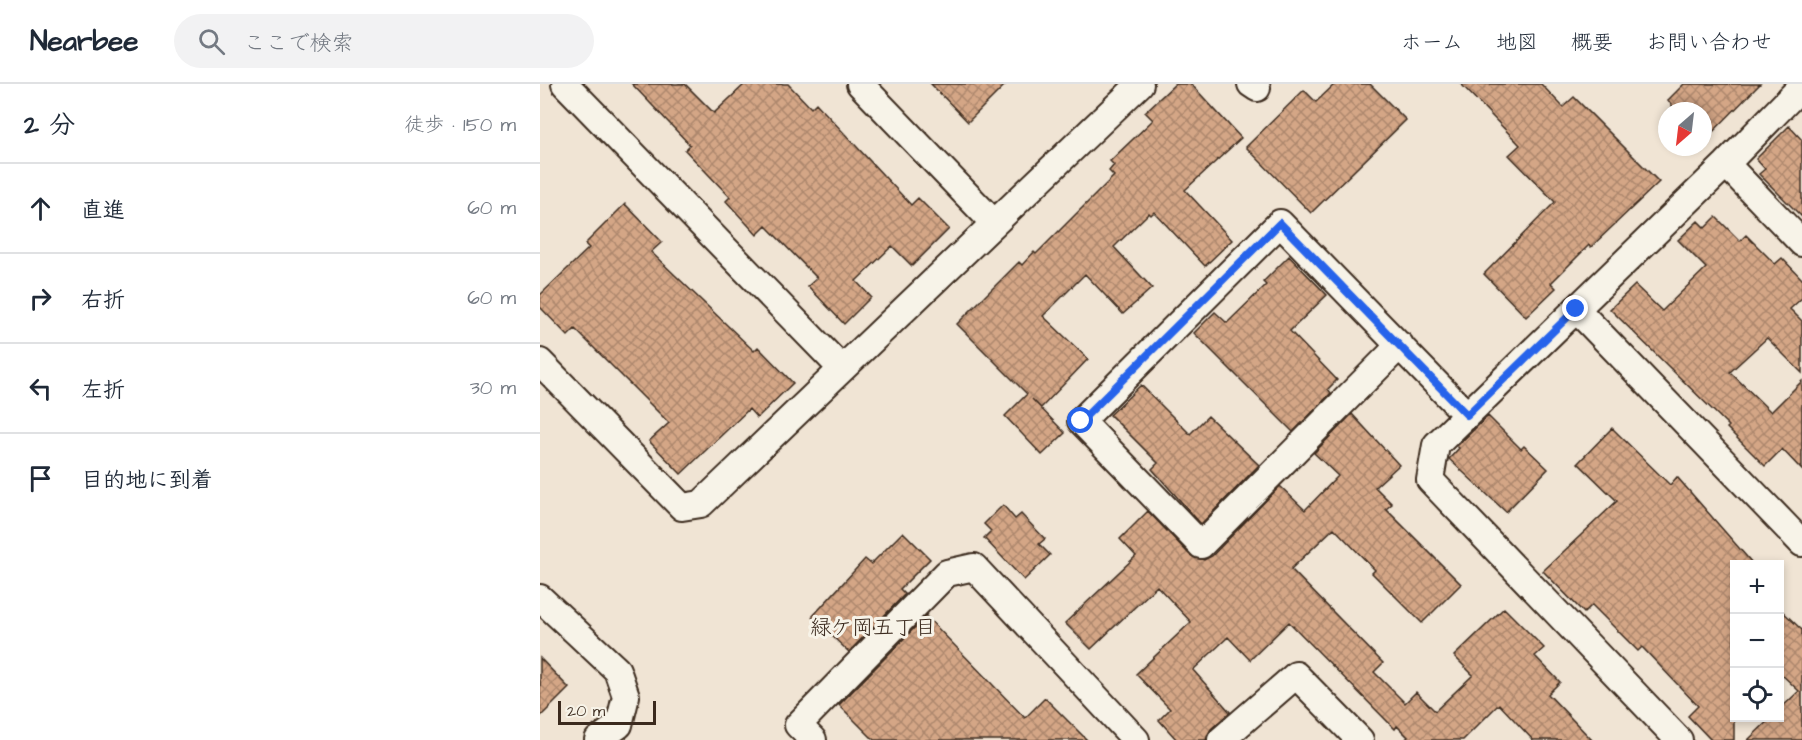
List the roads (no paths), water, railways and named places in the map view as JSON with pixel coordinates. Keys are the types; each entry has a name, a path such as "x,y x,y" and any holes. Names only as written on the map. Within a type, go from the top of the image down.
{"street":[{"path":"565,84 842,369"},
{"path":"860,84 993,222"},
{"path":"540,362 682,507 701,504 993,222 1140,84"},
{"path":"1679,740 1430,480 1436,445 1726,164 1802,86"},
{"path":"1726,164 1802,243"},
{"path":"1400,345 1201,545 1081,421 1280,223 1400,345 1467,415"},
{"path":"1576,309 1802,543"},
{"path":"813,740 798,725 947,573 974,567 1136,740"},
{"path":"540,598 617,670 626,696 619,726 598,740"},
{"path":"1221,740 1296,675 1360,740"}],"district":[{"name":"緑ケ岡五丁目","path":"873,627"}]}
